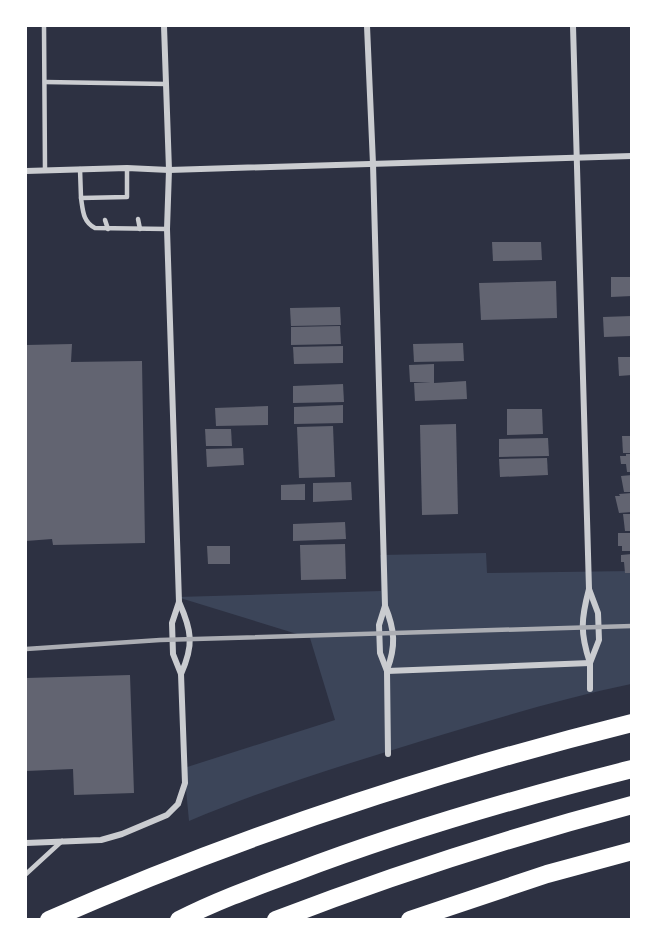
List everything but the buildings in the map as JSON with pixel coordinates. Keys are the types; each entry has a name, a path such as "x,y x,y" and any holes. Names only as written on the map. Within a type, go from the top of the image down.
{"highway":[{"path":"49,920 245,840 336,808 542,745 632,723"},
{"path":"179,920 248,890 337,856 445,820 632,769"},
{"path":"276,920 446,858 632,805"},
{"path":"410,920 446,906 547,874 632,851"}],"street":[{"path":"26,843 101,840 122,834 167,815 178,804 185,783 182,674 173,654 172,623 179,602 167,229 169,170 164,26"},
{"path":"367,26 385,606 379,625 380,653 387,671 388,753"},
{"path":"573,26 588,589 583,614 582,641 590,663"},
{"path":"26,171 127,168 169,170 632,156"},
{"path":"588,589 598,613 598,640 590,663 590,689"},
{"path":"179,602 189,624 190,654 182,674"},
{"path":"385,606 393,624 394,652 387,671"},
{"path":"387,671 590,663"}],"lane":[{"path":"44,26 45,170"},
{"path":"45,82 166,84"},
{"path":"81,198 128,199 127,168"},
{"path":"80,169 81,198 84,219 88,225 108,229 167,229"},
{"path":"138,219 140,229"},
{"path":"105,220 108,229"},
{"path":"119,220 122,229"},
{"path":"26,874 62,841"}],"shaded area":[{"path":"486,553 487,573 631,571 631,684 529,709 398,748 278,787 189,821 184,768 335,720 310,638 177,597 381,591 380,555"}],"railway":[{"path":"26,649 160,640 632,626"}]}
